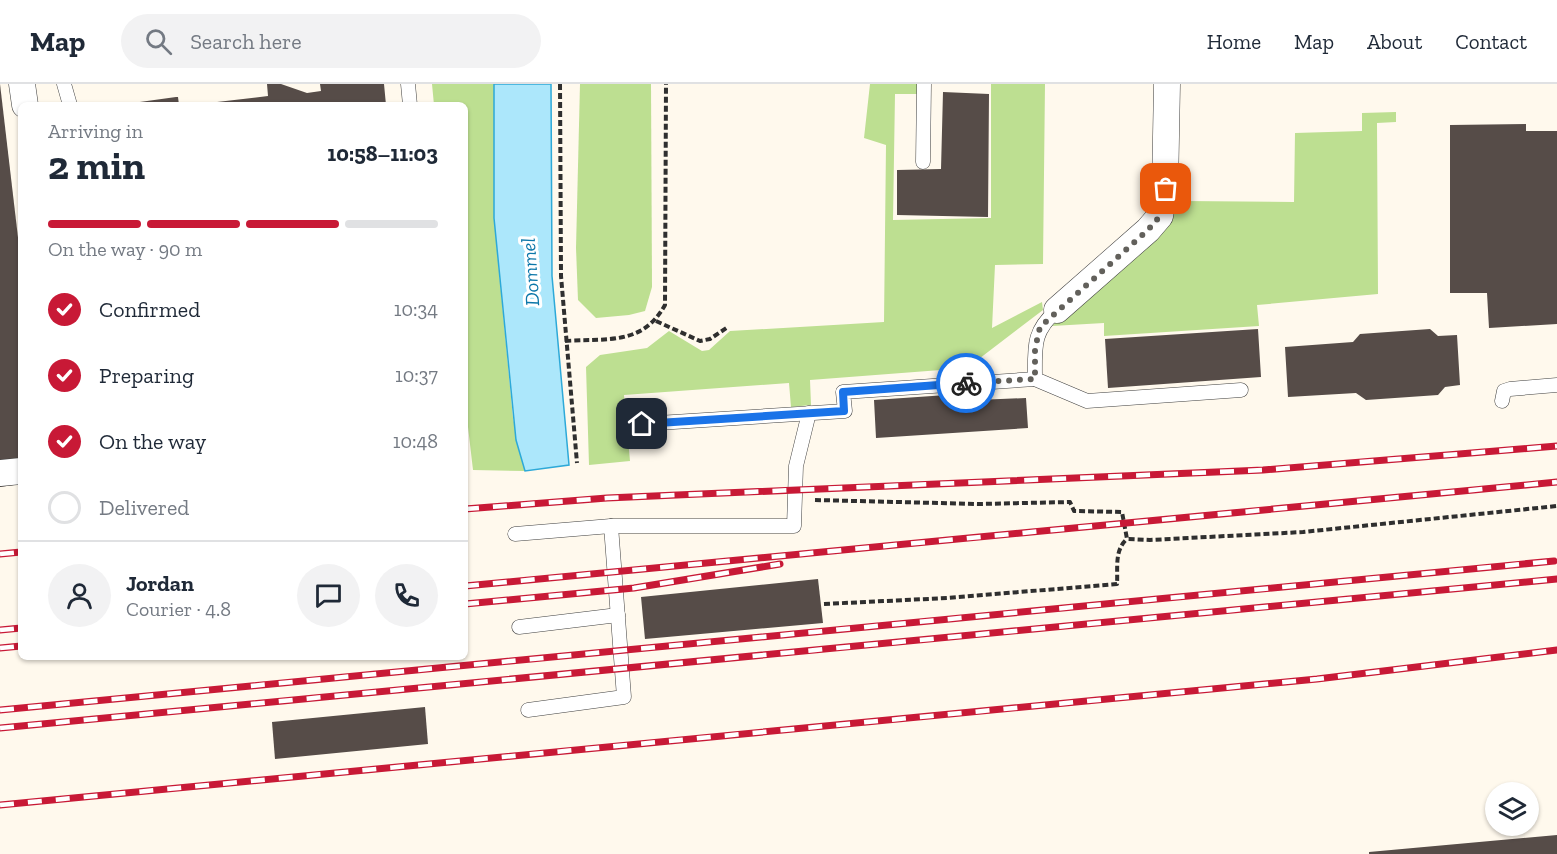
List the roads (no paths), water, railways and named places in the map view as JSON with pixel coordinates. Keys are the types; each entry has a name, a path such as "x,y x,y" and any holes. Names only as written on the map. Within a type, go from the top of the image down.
{"street":[{"path":"22,84 25,102"},
{"path":"1057,310 1148,230 1160,216 1166,189 1167,84"},
{"path":"0,473 18,471"}],"lane":[{"path":"64,84 70,84"},
{"path":"62,102 64,84"},
{"path":"64,84 69,102"},
{"path":"408,84 410,102"},
{"path":"923,162 924,84"},
{"path":"1035,379 1036,337 1040,327 1057,310"},
{"path":"642,424 844,411 843,392 1035,379 1087,401 1241,390"},
{"path":"1502,401 1504,391 1510,389 1557,385"},
{"path":"515,534 611,526 794,526 796,466 809,413"},
{"path":"528,710 624,697 611,526"},
{"path":"519,627 618,615"}],"water":[{"name":"Dommel","path":"494,84 551,84 552,276 569,465 525,471 516,440 494,218"}],"railway":[{"path":"468,509 607,498 1263,470 1557,446"},
{"path":"468,586 1557,482"},
{"path":"0,554 18,552"},
{"path":"0,710 1554,561"},
{"path":"468,604 634,588 780,564"},
{"path":"0,728 1557,579"},
{"path":"0,630 18,628"},
{"path":"0,648 18,646"},
{"path":"0,805 1317,679 1557,650"}]}
